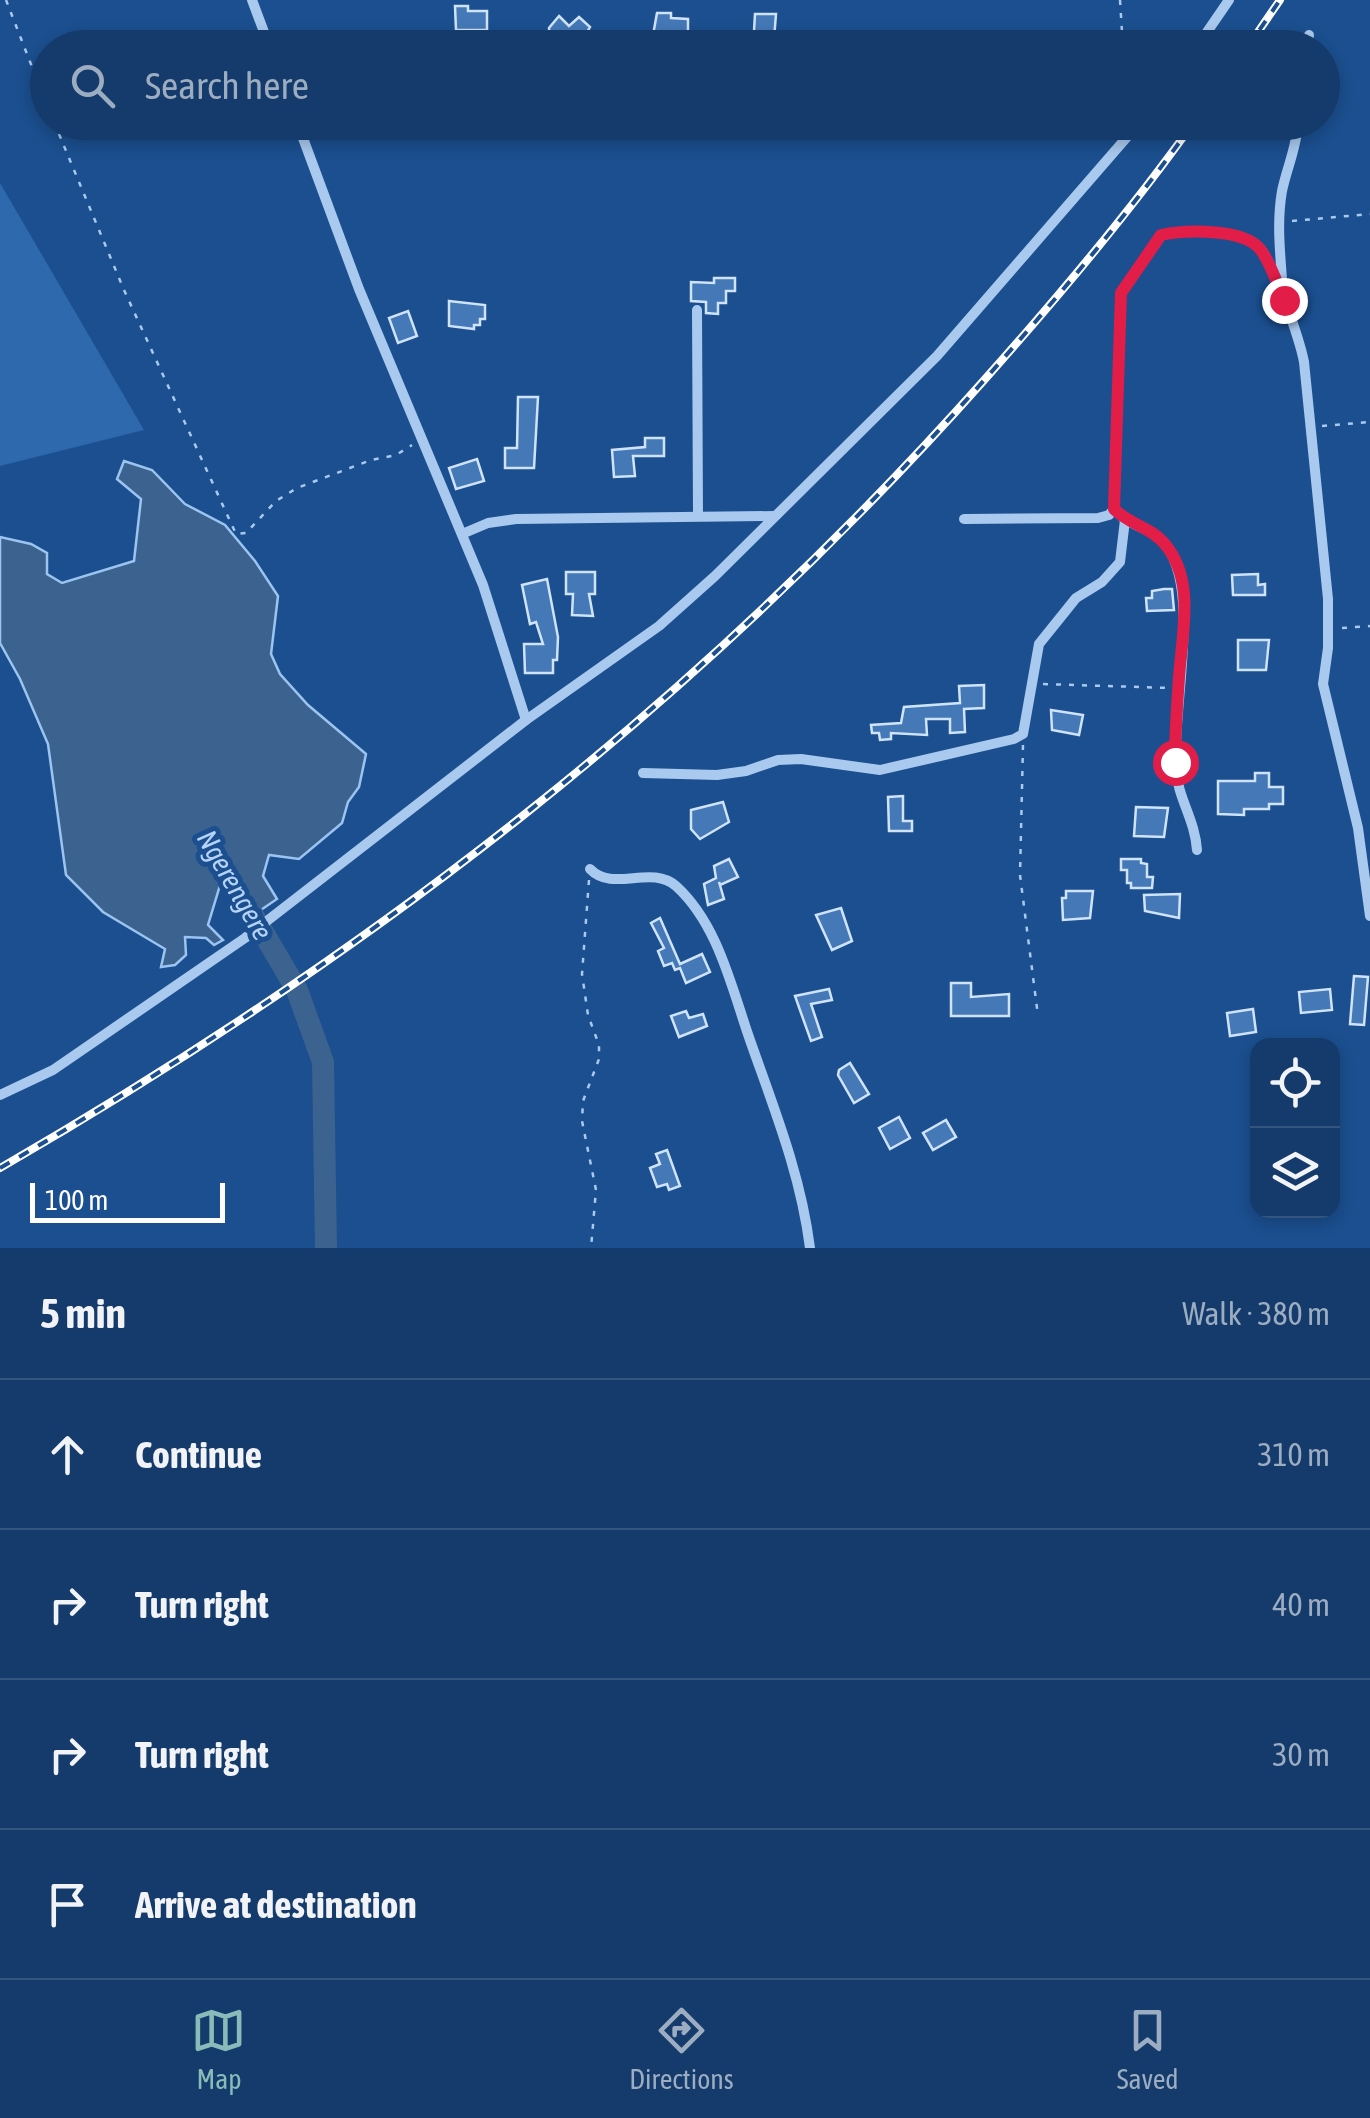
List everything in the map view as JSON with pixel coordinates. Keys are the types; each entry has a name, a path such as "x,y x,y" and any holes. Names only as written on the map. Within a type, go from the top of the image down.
{"street":[{"path":"252,0 263,30"},
{"path":"1208,30 1229,0"},
{"path":"305,140 359,289 483,585 526,720"},
{"path":"0,1095 52,1070 245,938 526,720 659,626 715,576 937,356 1124,140"},
{"path":"1284,300 1278,223 1283,188 1298,140"},
{"path":"964,518 1109,515 1114,509 1121,293 1161,235 1186,230 1237,236 1259,247 1302,347 1328,629 1323,684 1358,828 1370,916"},
{"path":"697,310 698,514"},
{"path":"1114,509 1125,520 1157,536 1179,572 1186,612 1178,688 1176,771 1178,788 1196,828 1197,850"},
{"path":"462,534 488,523 516,518 774,516"},
{"path":"643,773 716,775 746,771 778,760 801,759 880,770 960,749 994,745 1023,734 1039,644 1056,619 1120,562 1125,520"},
{"path":"590,869 607,880 669,881 704,922 723,960 789,1148 810,1248"}],"path":[{"path":"6,0 30,62"},
{"path":"1120,0 1122,30"},
{"path":"62,140 124,290 236,534 246,534 276,500 297,488 396,454 422,438"},
{"path":"1278,223 1370,214"},
{"path":"1309,426 1370,422"},
{"path":"1328,629 1370,626"},
{"path":"1031,684 1178,688"},
{"path":"1023,734 1020,875 1038,1016"},
{"path":"590,869 582,974 598,1060 583,1101 582,1121 596,1190 591,1248"}],"shaded area":[{"path":"0,183 144,430 0,466"},
{"path":"124,461 152,470 185,504 225,525 255,561 278,596 271,654 280,674 308,705 366,754 359,787 348,802 342,823 299,859 269,855 263,876 277,899 255,914 238,884 221,882 208,925 223,940 214,945 206,938 185,937 186,955 175,965 161,967 165,949 103,912 66,875 48,744 0,643 0,537 31,544 47,553 47,574 62,583 134,561 141,499 117,479"}],"building":[{"path":"455,6 487,11 487,30 456,30"},
{"path":"657,13 688,19 688,30 654,30"},
{"path":"755,14 776,14 775,30 754,30"},
{"path":"559,16 569,26 579,17 590,27 588,30 549,28"},
{"path":"714,278 735,278 735,291 726,291 726,303 718,303 718,314 706,313 706,302 691,301 691,282 714,283"},
{"path":"449,301 485,305 485,319 480,319 480,325 474,325 474,329 449,326"},
{"path":"408,311 417,336 398,343 389,318"},
{"path":"518,397 538,397 534,468 505,468 505,448 517,448"},
{"path":"645,438 664,438 664,456 633,456 635,476 614,477 612,450 645,447"},
{"path":"477,459 484,481 456,489 449,468"},
{"path":"566,572 595,572 595,594 589,594 593,616 572,615 573,594 566,594"},
{"path":"1258,574 1258,585 1265,584 1265,595 1233,595 1232,575"},
{"path":"547,579 558,637 557,660 553,660 553,673 525,673 524,644 543,644 536,622 530,624 522,585"},
{"path":"1172,589 1174,610 1147,611 1146,598 1152,598 1152,591"},
{"path":"1238,640 1269,640 1266,670 1238,670"},
{"path":"984,685 984,708 964,709 965,732 950,733 950,719 926,719 927,735 891,733 891,739 880,740 879,733 872,733 871,725 901,723 904,707 960,703 959,686"},
{"path":"1051,710 1083,715 1079,735 1052,730"},
{"path":"1255,773 1269,773 1269,787 1283,787 1283,804 1269,804 1269,809 1244,809 1244,815 1218,814 1218,781 1255,781"},
{"path":"903,796 903,821 912,821 912,831 889,831 888,797"},
{"path":"723,802 729,822 700,839 691,829 691,810"},
{"path":"1136,807 1168,808 1164,837 1134,836"},
{"path":"729,859 738,877 720,885 719,882 724,899 708,905 704,884 716,878 714,866"},
{"path":"1121,859 1141,859 1141,863 1147,864 1147,877 1153,877 1152,888 1131,888 1127,870 1121,870"},
{"path":"1066,891 1093,891 1090,918 1063,920 1062,898 1066,898"},
{"path":"1180,894 1179,918 1145,911 1144,895"},
{"path":"841,908 852,941 832,950 816,915"},
{"path":"660,918 680,964 702,954 710,972 686,983 680,968 675,970 672,963 664,966 658,951 664,948 651,923"},
{"path":"1354,976 1368,977 1364,1025 1350,1024"},
{"path":"951,983 971,983 971,997 1009,994 1009,1016 951,1016"},
{"path":"829,989 832,1000 811,1004 822,1037 811,1041 795,996"},
{"path":"1330,989 1332,1010 1301,1013 1299,992"},
{"path":"1253,1009 1256,1032 1230,1036 1227,1013"},
{"path":"686,1011 689,1018 703,1014 707,1026 679,1037 671,1016"},
{"path":"850,1063 869,1094 854,1103 838,1075"},
{"path":"899,1117 910,1138 890,1149 879,1128"},
{"path":"946,1120 956,1137 933,1150 923,1133"},
{"path":"667,1150 680,1186 669,1190 667,1184 657,1187 650,1168 660,1164 656,1154"}],"waterway":[{"name":"Ngerengere","path":"220,859 297,990 323,1062 326,1248"}],"railway":[{"path":"1259,30 1280,0"},
{"path":"0,1168 138,1086 400,909 526,814 647,713 764,607 877,496 1040,316 1181,140"}],"route":[{"path":"1175,762 1186,612 1183,587 1166,546 1146,528 1125,520 1114,509 1121,293 1161,235 1186,230 1237,236 1259,247 1284,300"}]}
